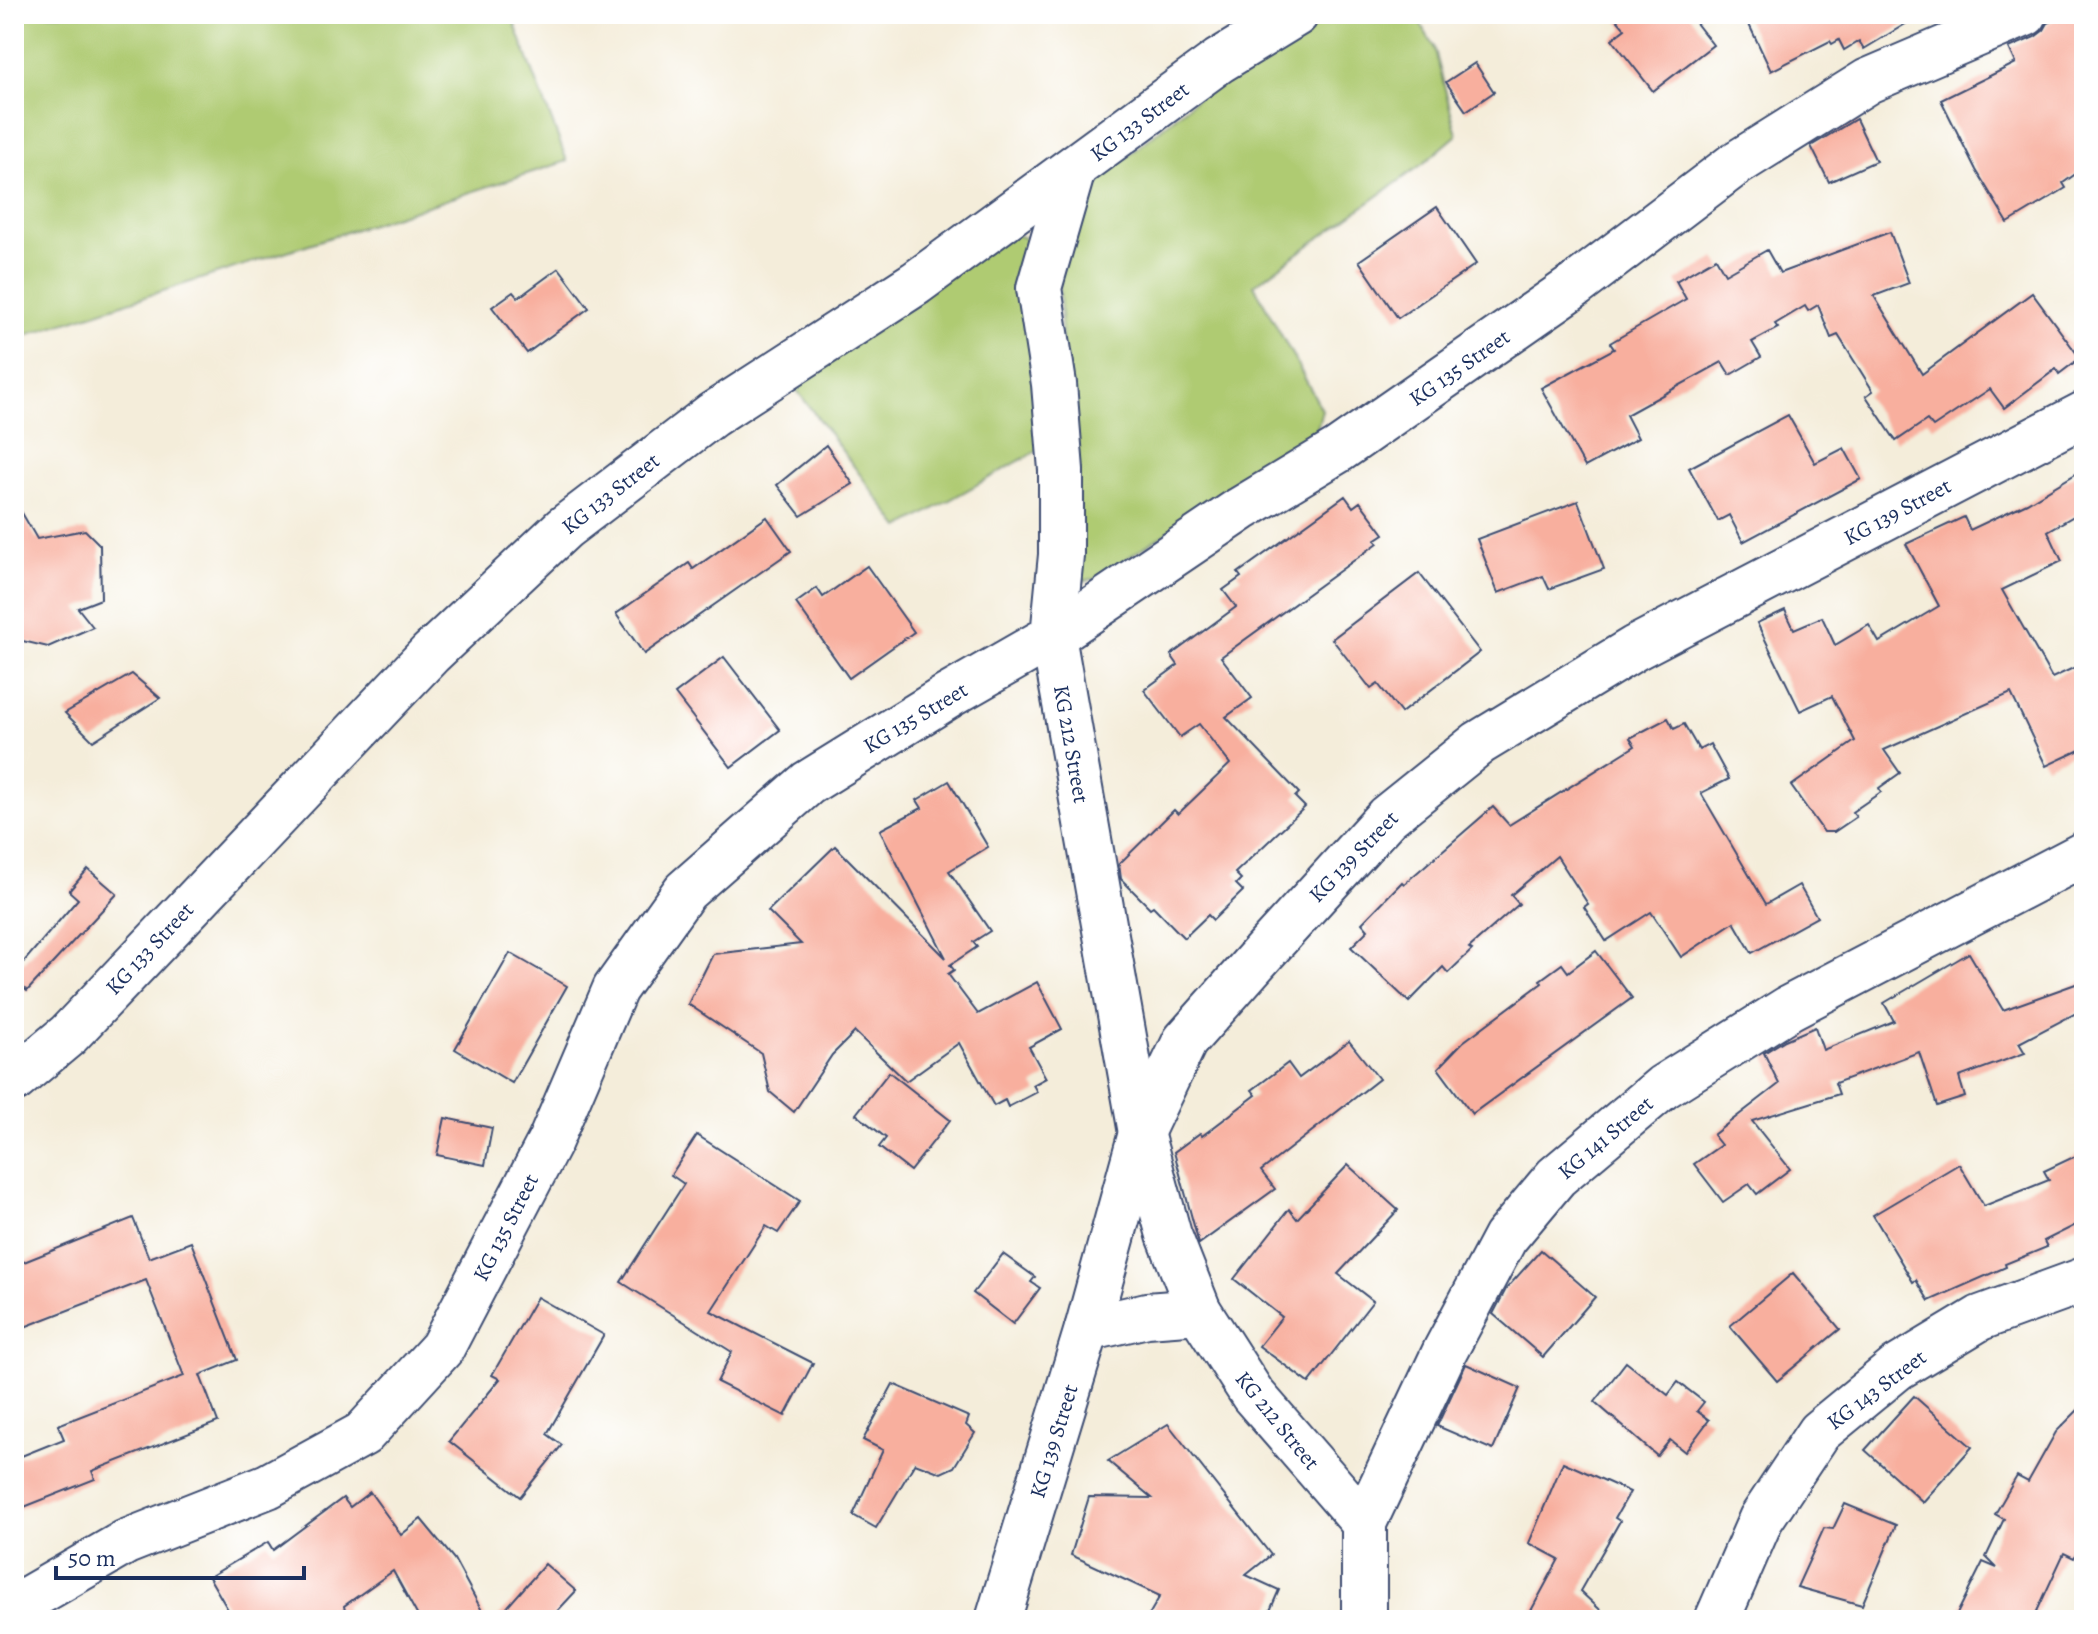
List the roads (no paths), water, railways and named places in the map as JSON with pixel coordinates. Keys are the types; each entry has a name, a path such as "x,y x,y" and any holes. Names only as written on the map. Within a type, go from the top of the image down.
{"street":[{"name":"KG 133 Street","path":"14,1080 68,1035 430,654 564,528 712,415 916,283 1219,61 1296,14"},
{"name":"KG 135 Street","path":"14,1610 24,1601 126,1542 268,1486 363,1434 442,1348 550,1141 615,989 685,891 808,783 950,695 1053,636 1241,509 1339,450 1576,285 1734,165 1868,81 2025,14"},
{"name":"KG 212 Street","path":"1073,170 1039,288 1054,384 1061,470 1061,555 1053,636 1141,1133 1169,1235 1199,1311 1253,1395 1364,1523"},
{"name":"KG 139 Street","path":"998,1620 1087,1329 1141,1133 1185,1041 1387,817 1479,743 1635,648 2084,414"},
{"name":"KG 141 Street","path":"1364,1620 1364,1523 1445,1351 1505,1238 1556,1177 1663,1087 1789,1008 2084,854"},
{"name":"KG 143 Street","path":"1717,1620 1761,1519 1819,1432 1897,1368 1980,1318 2084,1280"},
{"path":"1087,1329 1147,1315 1199,1311"}]}
